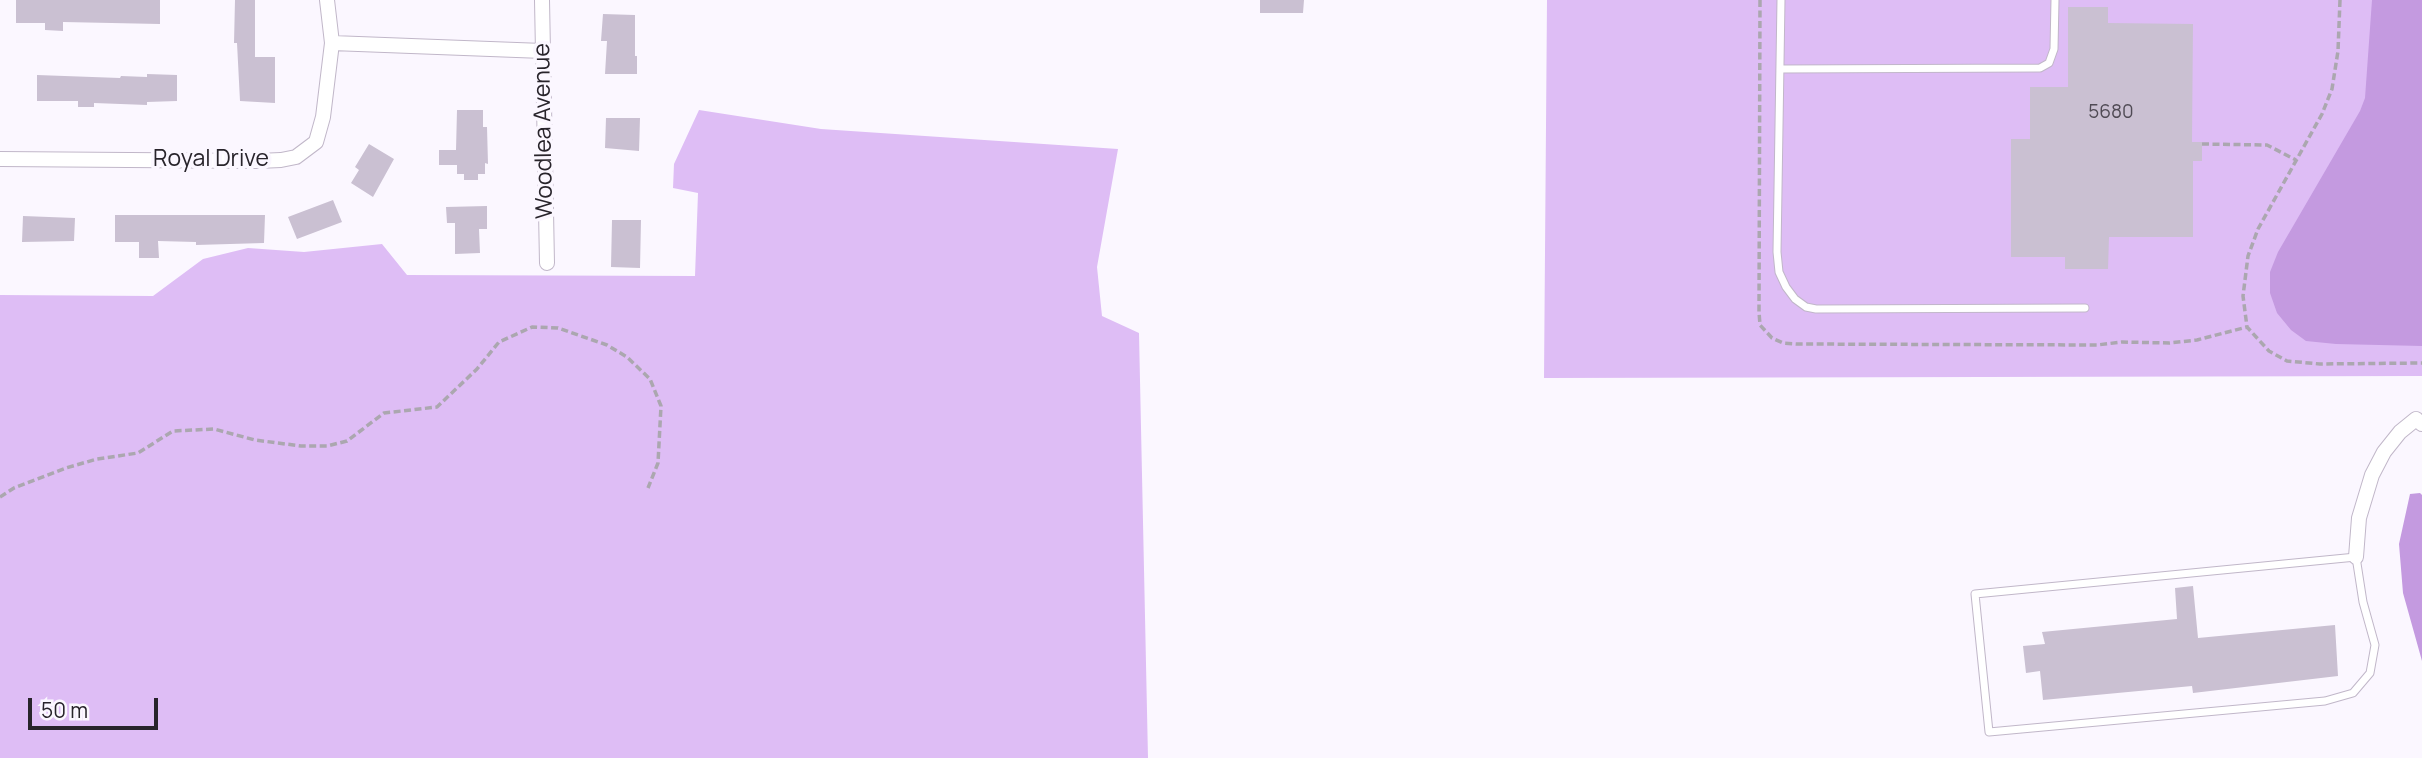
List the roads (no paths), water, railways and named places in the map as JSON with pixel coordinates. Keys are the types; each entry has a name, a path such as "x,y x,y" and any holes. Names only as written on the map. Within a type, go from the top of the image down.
{"street":[{"name":"Royal Drive","path":"0,159 258,161 296,157 316,142 323,117 332,43 327,0"},
{"name":"Woodlea Avenue","path":"542,0 547,263"},
{"path":"332,43 543,51"},
{"path":"2356,557 2359,518 2372,475 2384,452 2400,432 2416,419 2422,424"}],"lane":[{"path":"1781,0 1777,252 1779,272 1795,299 1806,307 1816,309 2085,308"},
{"path":"1780,69 2040,68 2049,63 2054,49 2055,0"},
{"path":"2356,557 2363,602 2375,645 2370,673 2353,693 2325,701 1989,732 1975,594 2356,557"}]}
